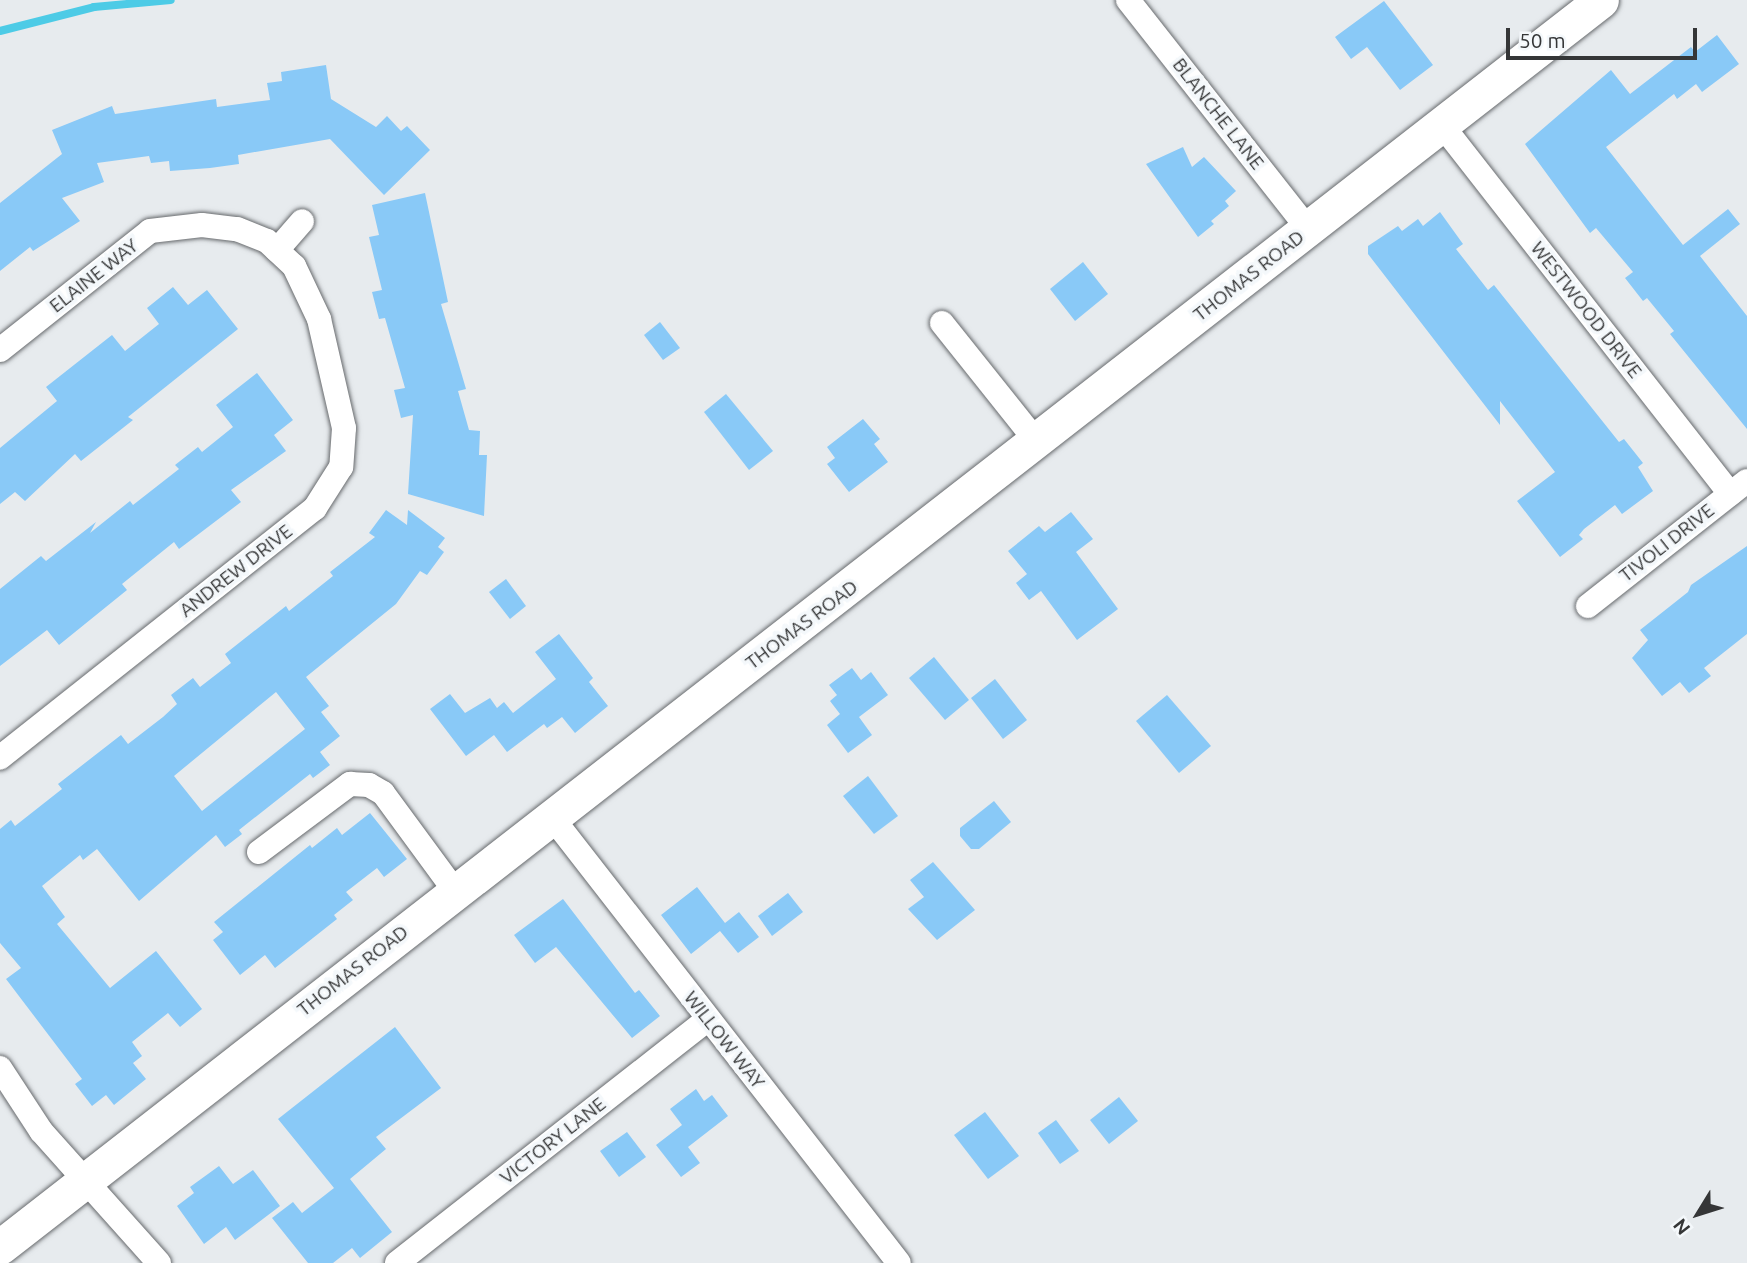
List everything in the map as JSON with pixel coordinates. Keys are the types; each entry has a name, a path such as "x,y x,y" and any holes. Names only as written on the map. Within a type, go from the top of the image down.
{"street":[{"name":"THOMAS ROAD","path":"0,1247 551,816 1037,442 1601,0"},
{"name":"BLANCHE LANE","path":"1128,1 1308,229"},
{"name":"WESTWOOD DRIVE","path":"1442,125 1738,487"},
{"path":"277,250 302,221"},
{"name":"ELAINE WAY","path":"0,351 150,231 202,225 237,229 277,250 294,267 319,319"},
{"name":"ANDREW DRIVE","path":"0,758 315,508 341,467 344,429 319,319"},
{"path":"942,323 1037,442"},
{"name":"TIVOLI DRIVE","path":"1588,606 1738,487"},
{"path":"259,852 350,784 369,785 383,793 455,891"},
{"name":"WILLOW WAY","path":"551,816 899,1263"},
{"name":"VICTORY LANE","path":"397,1263 708,1019"},
{"path":"0,1068 41,1131 85,1183 118,1213 159,1263"}],"building":[{"path":"1384,1 1433,65 1400,90 1367,47 1351,59 1335,37"},
{"path":"1717,35 1739,64 1702,92 1696,84 1677,99 1674,94 1606,147 1683,245 1728,209 1740,224 1700,256 1747,316 1747,429 1670,334 1674,331 1647,298 1643,301 1625,278 1633,272 1596,228 1590,233 1525,144 1611,70 1630,94 1691,47 1695,52"},
{"path":"326,65 331,99 376,127 387,116 401,131 407,126 430,150 384,195 330,139 238,155 239,164 210,168 170,171 169,161 151,163 149,156 97,163 104,182 62,198 80,221 33,251 30,247 0,271 0,203 62,154 52,130 112,106 115,114 216,99 217,107 270,100 267,83 282,81 281,72"},
{"path":"1183,147 1192,167 1204,157 1236,191 1225,201 1229,206 1211,221 1214,224 1198,237 1146,164"},
{"path":"425,193 448,302 441,304 466,389 458,391 469,430 480,431 479,455 487,455 484,516 408,494 413,415 401,418 394,390 405,388 385,318 379,319 372,292 382,290 369,237 379,235 372,205"},
{"path":"1440,212 1463,244 1456,249 1488,290 1494,285 1619,442 1624,439 1643,463 1638,467 1653,491 1622,514 1615,505 1584,529 1579,535 1583,539 1560,557 1517,501 1555,472 1500,401 1500,425 1368,254 1368,246 1398,226 1402,231 1418,219 1423,226"},
{"path":"1083,262 1108,294 1075,321 1050,289"},
{"path":"173,287 188,305 207,290 238,329 128,417 133,420 81,461 75,454 25,501 15,492 0,504 0,448 57,401 46,387 112,335 125,351 159,324 147,308"},
{"path":"660,322 680,348 663,360 644,335"},
{"path":"257,373 293,420 274,435 286,451 231,490 241,502 179,549 174,542 122,584 127,590 59,645 47,630 0,666 0,589 41,556 46,561 96,522 90,533 130,501 133,505 179,469 175,465 198,447 202,452 233,427 216,405"},
{"path":"726,394 773,451 749,470 704,412"},
{"path":"863,419 880,439 874,444 888,462 849,492 827,464 835,458 827,447"},
{"path":"386,510 407,525 408,510 445,538 438,547 444,552 427,575 420,571 396,604 306,677 329,706 321,712 340,736 320,752 330,765 313,778 310,774 239,830 242,834 225,847 216,835 139,901 97,849 83,860 80,855 42,886 65,917 57,924 110,988 156,951 202,1009 180,1027 168,1013 132,1042 142,1056 133,1063 146,1079 114,1105 106,1095 92,1106 75,1084 82,1079 6,979 21,968 0,943 0,829 11,820 15,826 62,789 58,784 121,735 128,744 163,717 177,704 171,695 193,678 200,687 231,663 225,654 286,606 289,611 333,576 330,572 375,537 369,533","holes":["276,692 305,729 202,811 174,776"]},
{"path":"1071,512 1093,539 1076,552 1118,609 1077,640 1041,591 1029,600 1016,583 1027,574 1008,551 1039,526 1045,532"},
{"path":"1747,546 1747,634 1704,668 1711,676 1689,693 1680,682 1662,696 1632,658 1648,640 1640,630 1688,592 1691,585"},
{"path":"506,579 526,606 510,619 489,592"},
{"path":"559,634 593,678 589,682 608,706 575,733 562,717 547,728 544,724 507,752 494,735 466,756 430,709 450,694 465,713 490,698 497,708 504,702 513,713 556,679 535,652"},
{"path":"934,657 969,700 945,720 909,678"},
{"path":"852,668 861,680 871,672 888,695 859,717 872,735 848,753 827,725 840,714 830,701 837,695 829,685"},
{"path":"995,679 1027,720 1003,739 971,698"},
{"path":"1167,695 1211,746 1179,773 1136,721"},
{"path":"868,776 898,816 874,834 843,796"},
{"path":"994,801 1011,822 979,849 971,849 960,836 960,828"},
{"path":"370,813 407,859 384,877 377,868 346,892 353,900 334,915 337,919 275,968 265,955 240,975 213,940 223,932 214,922 310,845 312,848 337,828 342,835"},
{"path":"933,862 975,910 937,940 908,909 924,897 910,880"},
{"path":"697,887 725,923 739,912 759,937 738,953 720,931 691,954 661,915"},
{"path":"788,893 803,912 772,936 758,916"},
{"path":"563,899 635,993 639,990 660,1016 632,1038 556,947 535,963 514,935"},
{"path":"395,1027 441,1088 376,1137 386,1149 350,1179 392,1232 360,1258 352,1248 333,1263 308,1263 272,1218 293,1202 302,1213 334,1188 278,1119"},
{"path":"696,1089 704,1101 712,1095 728,1116 688,1147 700,1163 681,1177 656,1145 682,1125 670,1109"},
{"path":"1119,1097 1138,1121 1109,1144 1090,1120"},
{"path":"985,1112 1019,1156 988,1179 954,1135"},
{"path":"1056,1120 1079,1151 1060,1164 1038,1133"},
{"path":"627,1132 646,1157 619,1177 600,1151"},
{"path":"219,1166 233,1184 253,1170 280,1206 235,1240 226,1227 204,1244 177,1206 194,1193 190,1187"}],"waterway":[{"path":"0,31 94,7 171,0"}]}
